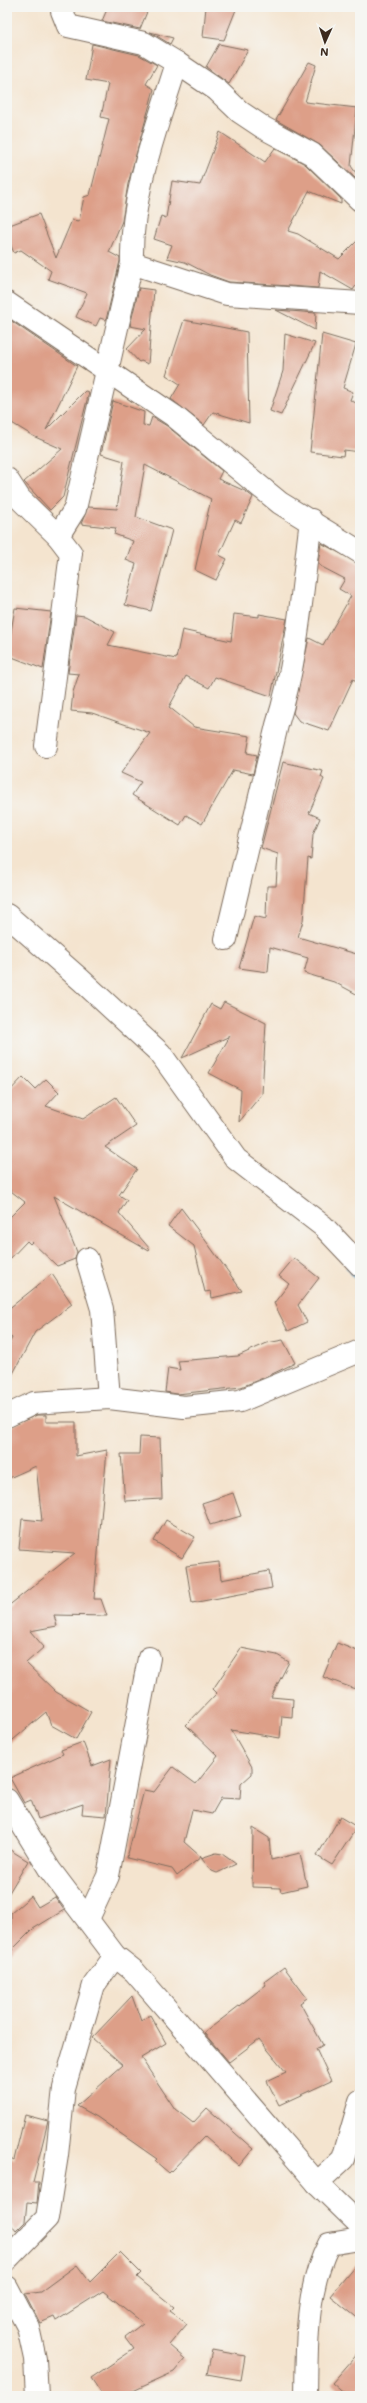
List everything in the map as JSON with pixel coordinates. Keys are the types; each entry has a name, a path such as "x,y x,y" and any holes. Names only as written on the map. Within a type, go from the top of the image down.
{"street":[{"path":"62,7 62,11 68,26 144,43 177,63 217,90 240,112 264,128 312,154 360,200"},
{"path":"58,536 75,509 132,263 131,237 142,181 177,63"},
{"path":"132,263 227,294 360,303"},
{"path":"7,303 174,416 280,503 311,520 360,552"},
{"path":"7,479 20,500 58,536 71,552 46,746"},
{"path":"226,938 277,725 288,691 294,657 311,520"},
{"path":"9,920 81,980 160,1053 236,1159 323,1226 360,1265"},
{"path":"87,1260 102,1310 109,1398"},
{"path":"7,1416 34,1403 109,1398 184,1407 240,1401 360,1351"},
{"path":"88,1919 108,1876 149,1658"},
{"path":"7,1800 50,1870 115,1956 134,1971 317,2183 360,2225"},
{"path":"7,2259 47,2218 57,2155 64,2088 94,1985 115,1956"},
{"path":"317,2183 343,2159 360,2101"},
{"path":"306,2396 307,2329 320,2262 329,2244 360,2239"},
{"path":"7,2287 28,2327 35,2359 37,2396"}],"building":[{"path":"108,7 149,7 140,29 102,21"},
{"path":"206,7 237,7 224,40 203,37"},
{"path":"150,32 173,38 170,44"},
{"path":"92,44 139,55 157,65 146,84 154,89 128,184 122,221 109,252 120,258 120,261 106,320 100,318 96,326 76,317 87,293 48,279 51,271 21,250 14,253 7,236 7,226 39,214 56,258 72,220 79,221 84,197 90,195 109,119 101,117 108,84 86,80"},
{"path":"219,44 248,50 229,84 206,67"},
{"path":"309,62 316,65 305,102 357,108 351,166 358,176 355,178 320,145 276,120"},
{"path":"220,132 265,162 275,148 305,164 341,199 341,204 309,191 288,231 298,234 339,259 360,238 360,280 353,290 320,271 318,288 229,282 210,275 185,262 167,258 172,245 154,239 161,216 166,218 172,181 200,185"},
{"path":"139,288 154,290 148,364 141,361 139,362 127,349 146,329 130,326"},
{"path":"276,310 316,313 315,330"},
{"path":"7,318 77,366 46,430 85,391 89,392 63,497 50,510 24,482 62,449 33,436 7,420"},
{"path":"184,320 247,332 249,423 213,412 204,425 171,399 180,384 166,375"},
{"path":"285,334 315,343 281,415 270,411 283,371"},
{"path":"322,334 356,344 343,388 353,392 350,400 360,405 360,452 344,450 343,456 310,452"},
{"path":"113,401 144,412 143,425 149,426 152,417 167,426 222,471 218,479 245,491 253,497 241,523 235,520 219,555 227,559 216,580 195,570 211,499 145,465 136,517 172,530 151,611 125,605 136,564 126,560 133,541 114,534 116,528 81,524 88,507 117,509 124,461 101,454"},
{"path":"321,543 360,564 360,683 353,679 329,731 299,721 293,713 309,638 323,645 351,596 339,589 345,579 320,566 318,563"},
{"path":"15,608 51,612 43,669 7,655"},
{"path":"234,614 259,617 259,614 287,619 271,696 215,677 209,688 186,676 169,707 194,727 250,736 247,753 257,755 253,774 233,770 202,824 186,815 180,825 132,795 141,782 121,773 150,733 92,713 71,711 73,692 79,674 68,673 76,615 85,616 115,632 108,645 176,659 182,630 231,641"},
{"path":"283,762 323,771 321,777 324,779 309,813 320,818 313,834 311,859 308,858 303,921 298,937 360,955 360,996 334,982 304,973 308,958 270,947 268,972 239,968 254,916 266,919 267,886 276,886 278,854 261,848"},
{"path":"224,1002 266,1023 262,1094 239,1122 241,1090 209,1073 230,1036 182,1058 211,1004 220,1009"},
{"path":"23,1077 35,1089 46,1079 59,1092 46,1106 83,1119 116,1097 136,1126 105,1147 137,1169 119,1195 127,1200 119,1213 150,1249 149,1251 54,1196 77,1252 75,1259 57,1266 32,1242 30,1244 27,1241 7,1262 7,1220 25,1202 7,1188 7,1094"},
{"path":"181,1208 242,1291 212,1298 211,1291 205,1292 194,1246 168,1226"},
{"path":"294,1258 319,1278 298,1305 307,1322 288,1331 274,1303 289,1284 279,1276"},
{"path":"52,1274 72,1304 35,1332 7,1385 7,1347 12,1338 7,1334 7,1310"},
{"path":"283,1340 295,1363 268,1376 241,1387 177,1394 165,1392 168,1368 180,1370 178,1361 238,1356 267,1343"},
{"path":"37,1415 46,1415 46,1422 76,1422 76,1456 107,1450 94,1599 101,1599 107,1616 54,1615 57,1626 30,1631 44,1647 26,1663 56,1692 91,1712 76,1739 51,1725 46,1712 7,1745 7,1607 75,1553 19,1549 22,1519 42,1521 36,1466 7,1479 7,1428"},
{"path":"140,1437 160,1438 162,1499 125,1501 121,1454 139,1454"},
{"path":"233,1493 241,1516 210,1525 202,1503"},
{"path":"166,1520 195,1537 182,1558 154,1541"},
{"path":"219,1562 221,1580 269,1571 272,1588 192,1603 186,1566"},
{"path":"337,1643 360,1652 360,1675 355,1689 323,1677"},
{"path":"241,1648 277,1655 289,1662 271,1697 293,1699 292,1717 282,1716 280,1738 231,1730 252,1767 252,1774 241,1784 240,1799 221,1798 212,1814 192,1810 184,1842 201,1857 177,1876 172,1869 127,1858 144,1790 154,1792 173,1767 196,1784 218,1756 186,1725 217,1693 213,1689"},
{"path":"83,1742 92,1766 111,1759 106,1816 82,1814 83,1804 38,1819 31,1800 24,1803 10,1778 63,1754 61,1750"},
{"path":"340,1817 357,1827 332,1865 317,1856"},
{"path":"253,1828 269,1838 271,1860 300,1853 307,1886 281,1892 280,1888 252,1887"},
{"path":"7,1848 28,1861 7,1896"},
{"path":"216,1853 222,1854 236,1864 217,1873 212,1871 201,1858"},
{"path":"31,1896 38,1907 55,1897 64,1910 33,1929 7,1955 7,1926 11,1925 11,1913"},
{"path":"284,1967 307,1998 300,2003 323,2045 316,2049 331,2081 279,2105 267,2081 286,2072 259,2039 229,2062 204,2033 266,1985 264,1982"},
{"path":"132,1996 141,2021 150,2015 166,2043 141,2058 175,2109 193,2123 207,2108 253,2149 239,2166 205,2136 169,2173 155,2161 157,2159 97,2117 77,2106 123,2065 92,2038"},
{"path":"25,2115 48,2121 33,2182 39,2182 37,2203 27,2202 25,2222 16,2231 7,2219 7,2156 14,2160"},
{"path":"120,2252 141,2273 137,2277 174,2307 170,2311 187,2324 169,2345 185,2359 174,2372 121,2396 103,2396 91,2378 134,2349 125,2337 143,2323 103,2291 56,2321 54,2317 40,2323 25,2294 40,2292 77,2265 90,2282"},
{"path":"360,2260 360,2320 330,2296"},
{"path":"212,2350 245,2356 241,2380 207,2374"},
{"path":"360,2351 360,2396 347,2396 332,2383"}],"waterway":[{"path":"350,1268 360,1280"}]}
